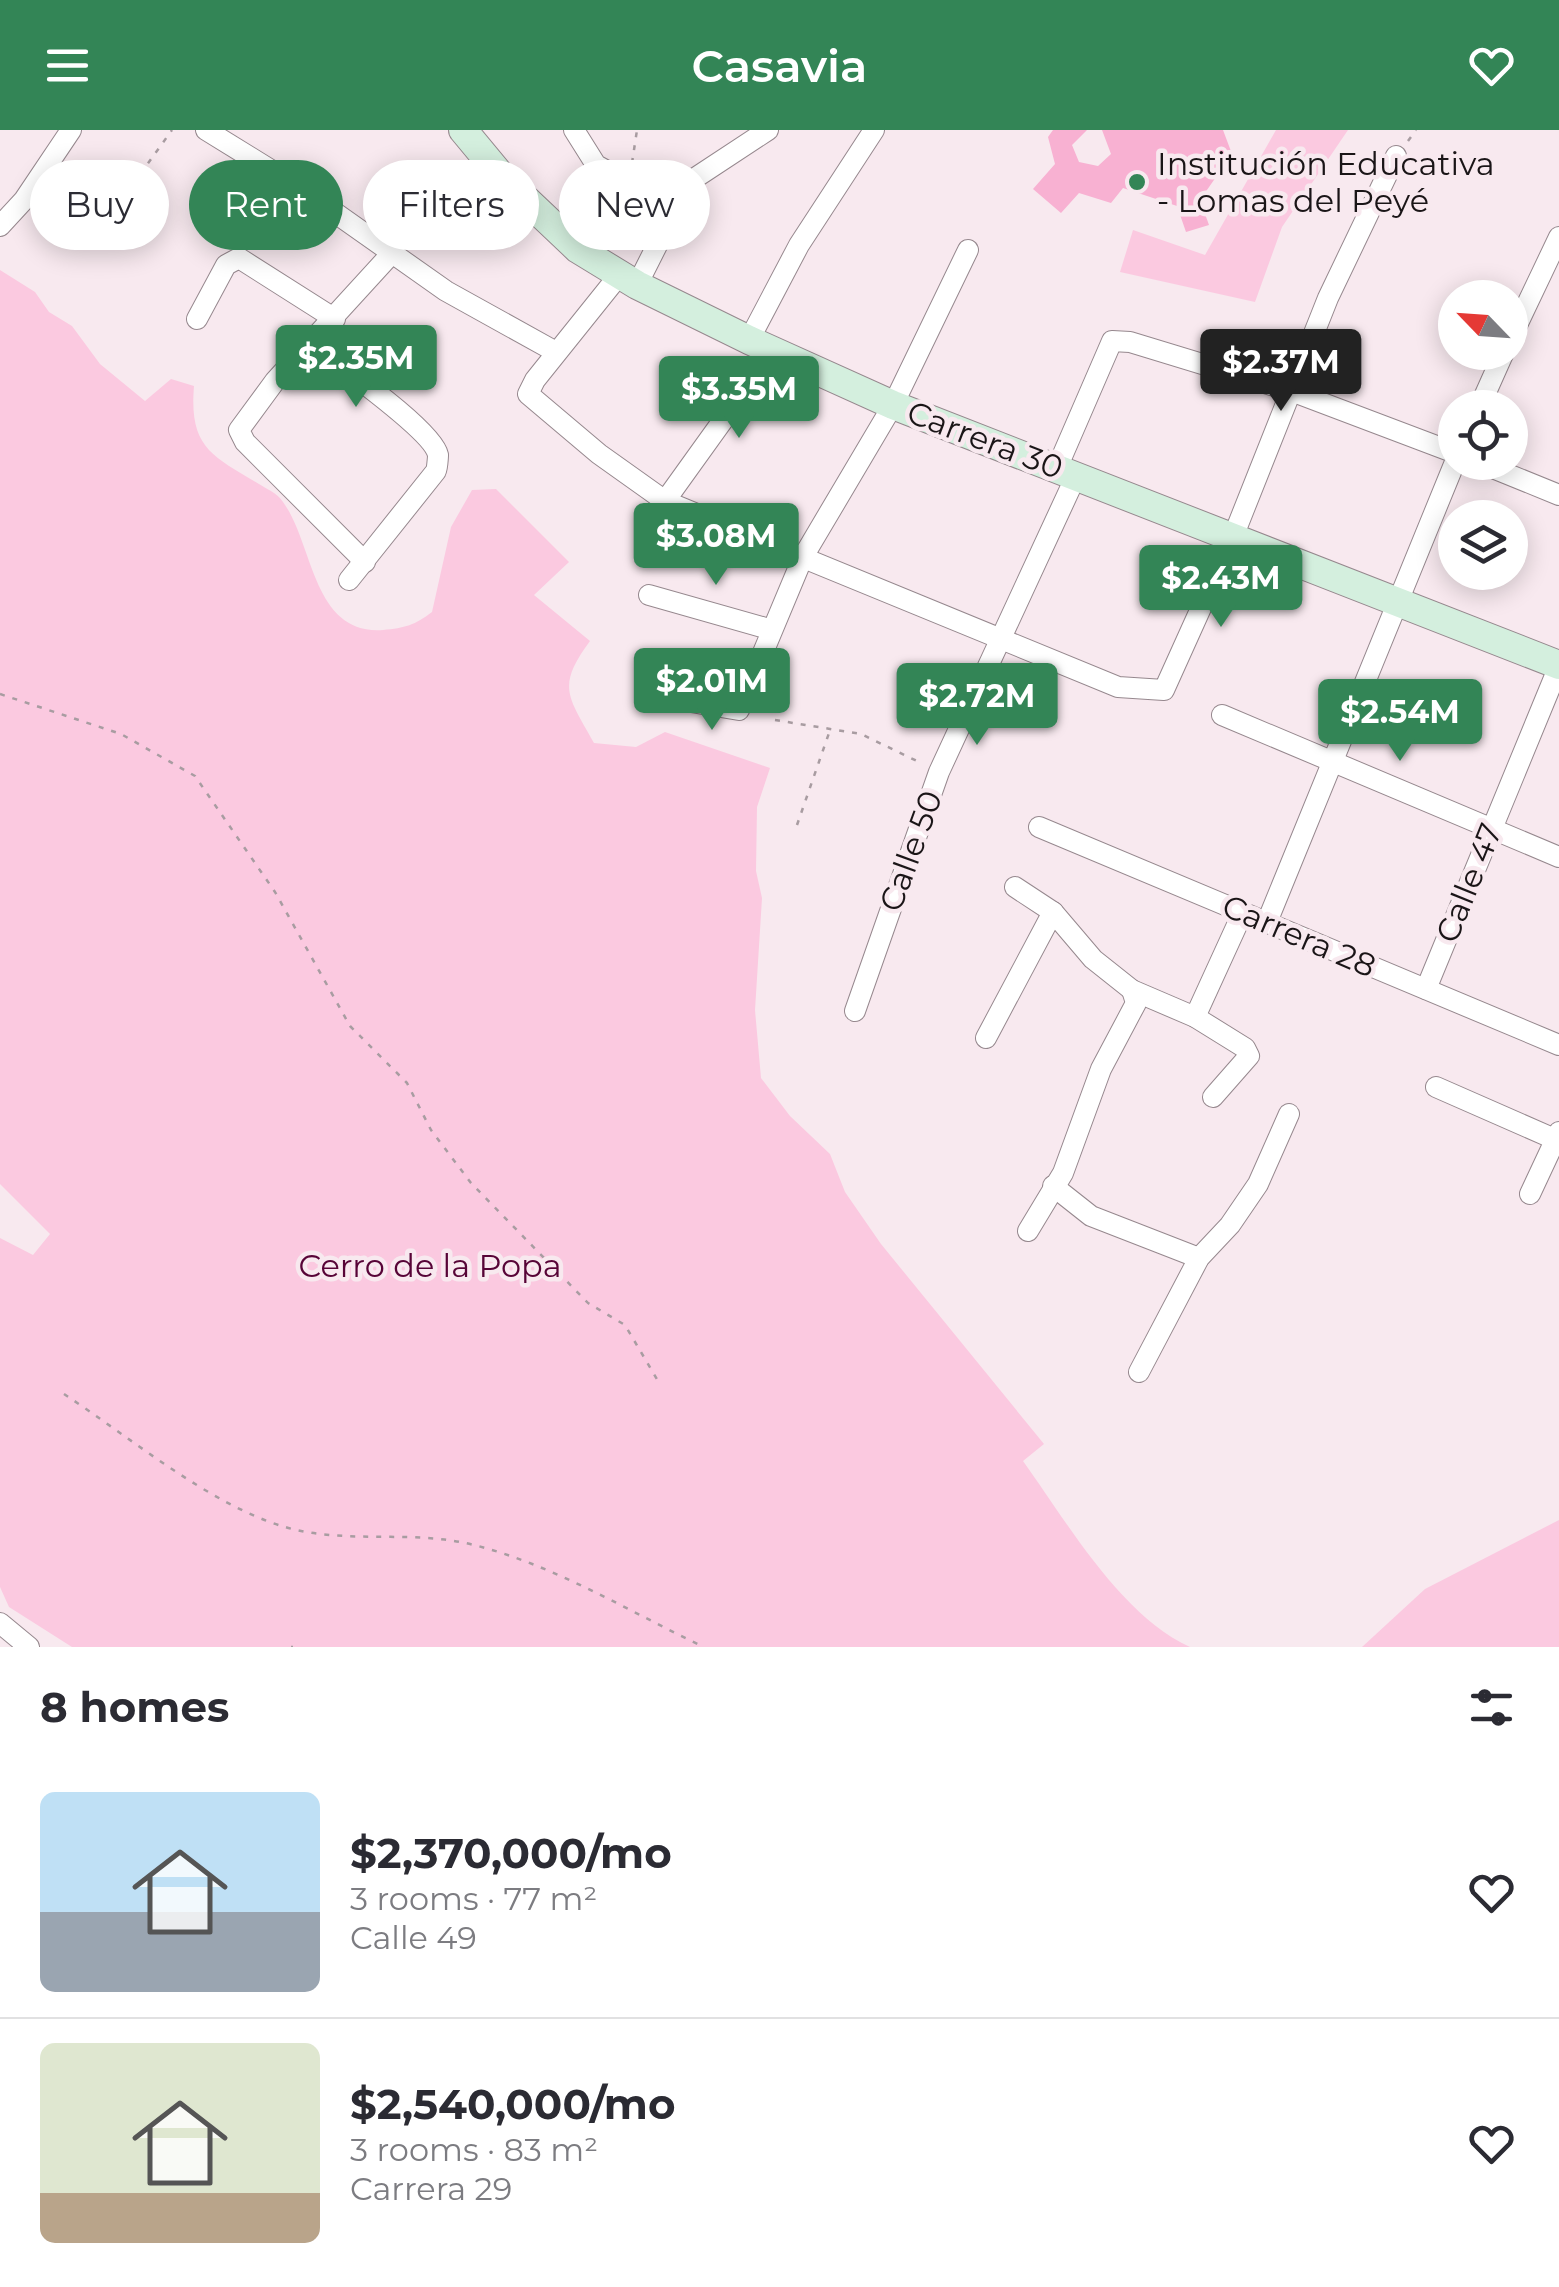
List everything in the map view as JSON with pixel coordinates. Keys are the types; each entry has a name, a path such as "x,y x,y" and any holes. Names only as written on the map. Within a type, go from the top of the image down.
{"street":[{"path":"2,224 71,130"},
{"path":"206,130 446,291 556,352"},
{"name":"Carrera 30","path":"463,130 578,249 760,346 893,404 1559,666"},
{"path":"574,130 592,160"},
{"path":"768,130 689,182 628,279 556,352 528,394 599,454 665,501 1118,687 1164,690 1233,538 1336,281 1396,156"},
{"path":"665,501 760,346 799,245 874,130"},
{"path":"1528,302 1559,237"},
{"path":"686,702 739,710 802,557 893,404 968,250"},
{"path":"365,562 245,442 240,430 276,381 313,345 392,252"},
{"path":"197,319 226,265 239,258 335,320"},
{"name":"Calle 50","path":"855,1011 940,772 1066,472 1112,341 1130,342 1290,391"},
{"path":"313,345 393,407 430,440 438,456 436,471 349,580"},
{"path":"1290,391 1438,448"},
{"path":"1267,922 1448,480"},
{"path":"1522,480 1559,495"},
{"path":"649,594 770,630"},
{"name":"Calle 47","path":"1426,989 1559,666"},
{"path":"1222,715 1559,857"},
{"name":"Carrera 28","path":"1039,827 1559,1045"},
{"path":"1015,887 1053,912 1093,959 1132,990 1195,1017 1245,1048 1249,1056 1213,1096"},
{"path":"986,1038 1053,912"},
{"path":"1195,1017 1243,912"},
{"path":"1028,1231 1063,1173 1101,1069 1136,1004 1132,990"},
{"path":"1436,1087 1558,1138 1530,1194"},
{"path":"1140,1372 1199,1258 1230,1225 1258,1184 1289,1114"},
{"path":"1053,1186 1091,1216 1199,1258"},
{"path":"0,1623 29,1647"}],"path":[{"path":"150,160 172,130"},
{"path":"335,320 383,351"},
{"path":"0,694 121,734 195,776 275,892 350,1026 408,1083 431,1130 472,1183 588,1302 625,1325 658,1381"},
{"path":"775,720 876,738 940,772"},
{"path":"797,826 830,730"},
{"path":"64,1394 244,1511 288,1528 340,1535 426,1536 475,1545 520,1560 703,1647"}],"green space":[{"path":"1276,130 1348,130 1282,227 1255,302 1120,272 1133,230 1205,255"},
{"name":"Cerro de la Popa","path":"0,270 35,292 49,312 72,326 100,364 145,401 171,379 194,386 195,423 207,447 283,502 318,584 342,618 360,628 383,630 409,625 432,612 451,527 472,490 496,489 569,562 534,595 590,641 569,681 572,702 594,743 636,747 665,732 770,768 757,807 756,871 762,898 755,1010 761,1078 790,1116 830,1154 845,1192 881,1244 1044,1444 1023,1461 1097,1565 1141,1613 1190,1647 72,1647 9,1607 0,1587 0,1238 33,1255 50,1234 0,1184"},
{"path":"1559,1520 1559,1647 1362,1647 1425,1589"}],"building":[{"path":"1053,130 1087,130 1072,145 1079,162 1098,166 1111,154 1102,130 1223,130 1232,154 1200,200 1209,225 1186,232 1177,206 1123,188 1111,203 1079,193 1061,213 1033,189 1055,164 1048,137"}],"place":[{"name":"Institución Educativa - Lomas del Peyé","path":"1137,182"}]}
